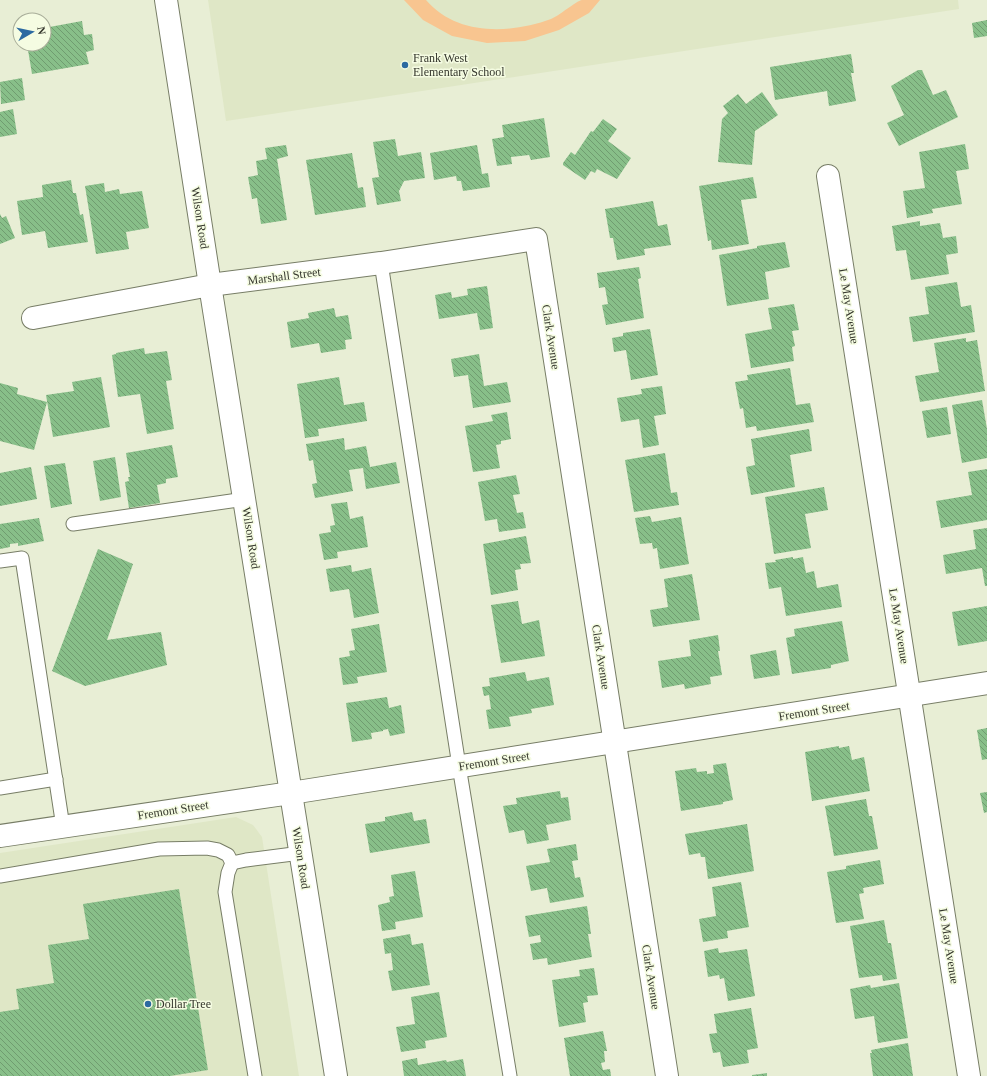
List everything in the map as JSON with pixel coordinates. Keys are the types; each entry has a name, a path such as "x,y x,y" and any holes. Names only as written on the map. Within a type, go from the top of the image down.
{"street":[{"name":"Wilson Road","path":"166,0 336,1076"},
{"name":"Le May Avenue","path":"828,176 969,1076"},
{"name":"Marshall Street","path":"33,318 210,285 381,263 536,239"},
{"name":"Clark Avenue","path":"536,239 667,1076"},
{"name":"Fremont Street","path":"0,836 291,793 987,683"}],"lane":[{"path":"381,263 459,766 510,1076"},
{"path":"73,524 245,499"},
{"path":"0,561 22,558 63,827"},
{"path":"1,784 56,779"},
{"path":"0,876 159,849 207,848 218,850 228,855 232,863 228,873 225,892 255,1076"},
{"path":"232,863 301,853"}],"shaded area":[{"name":"Frank West Elementary School","path":"208,0 958,0 959,9 226,121"},
{"path":"404,0 426,0 439,12 468,26 485,29 502,29 535,24 551,19 582,0 600,0 589,13 559,30 525,41 487,43 452,36 423,20"},
{"path":"236,817 253,825 262,837 299,1076 0,1076 0,853"}],"building":[{"path":"987,20 987,36 974,38 972,23"},
{"path":"82,21 84,35 92,34 94,50 86,52 89,64 32,74 28,52 52,52 52,27"},
{"path":"851,54 854,73 851,73 856,101 829,106 827,91 775,100 770,67"},
{"path":"918,70 922,70 933,95 946,90 958,117 899,146 887,123 904,115 891,86"},
{"path":"22,78 25,100 1,104 0,82"},
{"path":"762,92 778,115 755,131 752,165 718,162 722,119 728,113 723,106 738,94 746,104"},
{"path":"13,109 17,134 0,137 0,112"},
{"path":"544,118 550,157 531,160 529,155 511,157 512,164 497,166 492,139 504,137 502,125"},
{"path":"603,119 617,129 608,141 631,158 617,179 597,169 595,173 591,171 585,180 563,165 563,163 571,152 575,155 591,131 593,132"},
{"path":"395,139 398,156 421,152 425,178 404,181 399,191 401,201 377,205 372,178 379,177 373,142"},
{"path":"965,144 969,169 956,171 962,204 932,209 933,213 907,218 903,191 925,188 919,152"},
{"path":"286,145 288,156 277,159 287,220 261,224 257,198 252,199 248,177 258,175 256,161 267,159 265,148"},
{"path":"477,145 482,174 488,173 490,187 463,191 461,181 457,181 456,176 434,180 430,153"},
{"path":"352,153 358,188 363,187 366,207 315,215 306,160"},
{"path":"753,177 757,198 741,200 749,244 712,250 711,240 708,241 699,186"},
{"path":"71,180 73,193 76,193 80,215 83,214 88,242 48,248 45,231 22,235 17,201 43,197 42,185"},
{"path":"104,183 105,192 119,189 120,194 142,191 149,228 126,232 129,249 96,254 85,186"},
{"path":"653,201 658,226 667,224 671,245 644,249 645,255 617,260 613,238 610,238 605,209"},
{"path":"0,214 2,218 6,216 15,238 0,244"},
{"path":"920,221 920,226 940,223 943,238 956,236 958,253 946,255 949,274 911,280 906,250 896,251 892,226"},
{"path":"785,242 790,267 765,272 769,299 727,306 719,255 757,248 757,246"},
{"path":"639,267 641,278 638,279 644,318 606,325 602,305 608,304 605,287 599,288 597,273"},
{"path":"957,282 961,307 971,305 975,332 913,342 909,317 929,314 925,287"},
{"path":"487,286 493,328 480,330 477,313 439,319 435,295 451,292 452,298 468,295 467,289"},
{"path":"794,304 799,330 792,331 795,346 792,347 794,361 751,368 745,334 772,329 768,308"},
{"path":"334,308 336,317 348,315 352,339 345,340 346,349 321,353 319,343 291,348 287,322 309,318 308,313"},
{"path":"650,329 658,375 631,380 626,350 614,352 612,338 623,336 623,333"},
{"path":"966,338 966,342 977,340 985,391 920,402 915,376 939,372 934,343"},
{"path":"144,348 145,354 167,351 172,380 166,381 174,429 147,434 140,394 118,397 112,355"},
{"path":"479,354 484,386 507,382 511,402 473,408 468,375 454,377 451,359"},
{"path":"790,368 796,405 810,403 814,422 757,431 756,426 746,428 743,408 740,409 735,382 748,380 747,375"},
{"path":"101,377 110,427 53,437 46,395 74,391 72,382"},
{"path":"339,377 344,405 364,402 367,421 318,429 319,436 305,438 297,384"},
{"path":"0,383 18,388 17,394 47,402 34,450 0,441"},
{"path":"662,386 666,414 654,416 659,445 643,448 639,419 621,422 617,398 642,394 641,389"},
{"path":"982,400 987,429 987,458 962,463 952,405"},
{"path":"947,407 951,434 927,438 922,411"},
{"path":"507,412 511,439 501,441 501,444 496,445 500,468 473,472 465,426 493,421 491,415"},
{"path":"809,429 812,451 790,455 795,487 751,495 746,467 755,465 751,439"},
{"path":"344,438 345,450 366,446 370,467 396,462 400,483 366,489 363,468 349,470 353,491 315,498 312,484 317,483 313,460 309,461 306,444"},
{"path":"172,445 178,477 166,479 166,483 157,485 160,503 129,508 125,482 129,481 128,477 130,477 126,453"},
{"path":"665,453 671,493 677,492 679,505 634,512 625,460"},
{"path":"115,457 121,497 100,501 93,461"},
{"path":"65,463 72,504 51,508 44,466"},
{"path":"31,467 37,499 0,506 0,473"},
{"path":"987,469 987,520 941,528 936,501 972,495 968,472"},
{"path":"516,475 520,494 513,495 517,513 523,512 526,528 499,532 497,519 485,521 478,482"},
{"path":"824,487 828,510 805,514 811,548 774,554 765,497"},
{"path":"347,502 350,519 363,516 368,547 337,552 338,558 324,560 319,534 331,532 330,526 335,525 331,504"},
{"path":"650,516 652,522 681,517 689,564 660,569 657,548 653,549 652,543 640,544 635,518"},
{"path":"39,518 44,541 18,546 18,543 10,544 10,547 0,549 0,524"},
{"path":"987,528 987,586 985,586 982,568 946,574 943,555 976,549 973,530"},
{"path":"526,536 531,563 520,564 521,569 515,570 518,590 491,595 483,544"},
{"path":"98,549 133,564 107,640 161,632 167,665 85,686 52,671"},
{"path":"793,557 793,559 803,557 806,573 814,571 817,588 838,584 842,607 786,616 781,587 769,589 765,563 776,562 775,560"},
{"path":"351,565 352,572 371,568 379,613 354,618 349,589 330,592 326,569"},
{"path":"692,574 700,620 653,627 650,610 668,607 664,579"},
{"path":"518,601 522,624 539,620 545,656 501,663 491,605"},
{"path":"987,606 987,641 958,646 952,612"},
{"path":"842,621 849,661 831,665 831,668 792,674 786,638 795,636 794,629"},
{"path":"379,624 387,672 357,677 358,683 343,685 339,658 350,656 349,651 355,650 351,629"},
{"path":"718,635 720,651 718,651 722,675 710,677 711,684 685,689 684,684 662,688 658,661 691,656 689,640"},
{"path":"776,650 780,675 754,679 750,655"},
{"path":"525,672 527,681 549,677 554,705 531,709 532,713 509,717 511,726 489,729 486,710 491,709 489,695 484,696 482,687 490,686 489,678"},
{"path":"387,697 389,708 401,705 405,733 390,736 388,729 371,733 372,739 352,742 346,703"},
{"path":"987,728 987,759 982,760 977,730"},
{"path":"839,746 839,748 849,746 852,760 864,757 870,791 812,801 805,752"},
{"path":"726,763 733,800 723,802 723,804 681,811 675,771 696,768 697,772 707,771 707,774 714,773 713,765"},
{"path":"560,791 561,798 568,797 571,820 546,825 549,840 527,844 524,830 509,833 503,806 517,804 516,798"},
{"path":"987,792 987,812 984,813 980,793"},
{"path":"866,799 869,816 872,816 878,849 834,856 825,806"},
{"path":"412,812 414,821 426,819 430,843 370,853 365,824 385,821 385,817"},
{"path":"747,824 754,871 708,879 705,857 701,857 700,853 689,855 685,834"},
{"path":"576,844 578,860 572,861 575,878 580,877 584,897 550,903 547,888 531,891 526,866 550,862 547,849"},
{"path":"880,860 884,884 863,888 864,893 859,894 864,919 836,923 827,872 846,869 846,866"},
{"path":"415,871 423,917 395,922 396,929 382,931 378,905 390,902 389,897 394,896 391,875"},
{"path":"741,882 749,927 727,931 728,938 703,942 699,919 716,916 712,887"},
{"name":"Dollar Tree","path":"179,889 208,1070 170,1076 0,1076 0,1012 19,1009 16,989 54,983 48,945 89,939 83,904"},
{"path":"587,906 591,934 588,934 592,957 548,965 547,958 533,960 530,944 541,942 540,935 529,937 525,916"},
{"path":"884,920 888,943 891,943 897,979 883,981 882,975 859,978 850,926"},
{"path":"410,934 412,945 423,943 430,985 392,991 388,971 393,970 391,953 385,954 383,939"},
{"path":"718,948 719,953 747,949 755,996 728,1001 724,978 720,979 719,975 708,977 704,951"},
{"path":"594,968 598,995 587,996 588,1002 583,1003 586,1022 559,1027 552,980 580,976 579,970"},
{"path":"899,983 908,1038 878,1043 874,1016 855,1019 850,989 870,985 871,988"},
{"path":"439,992 447,1037 425,1041 426,1048 401,1052 396,1027 415,1024 411,997"},
{"path":"751,1008 758,1048 747,1050 749,1063 723,1067 720,1052 713,1053 709,1034 717,1033 714,1014"},
{"path":"603,1031 607,1051 604,1051 605,1062 601,1063 603,1070 610,1069 611,1076 570,1076 564,1038"},
{"path":"908,1043 913,1076 873,1076 870,1053 872,1053 871,1050"},
{"path":"417,1058 418,1065 446,1060 447,1062 463,1059 466,1076 404,1076 402,1061"},
{"path":"767,1073 767,1076 752,1076 752,1075"}],"place":[{"name":"Frank West Elementary School","path":"405,65"},
{"name":"Dollar Tree","path":"148,1004"}]}
